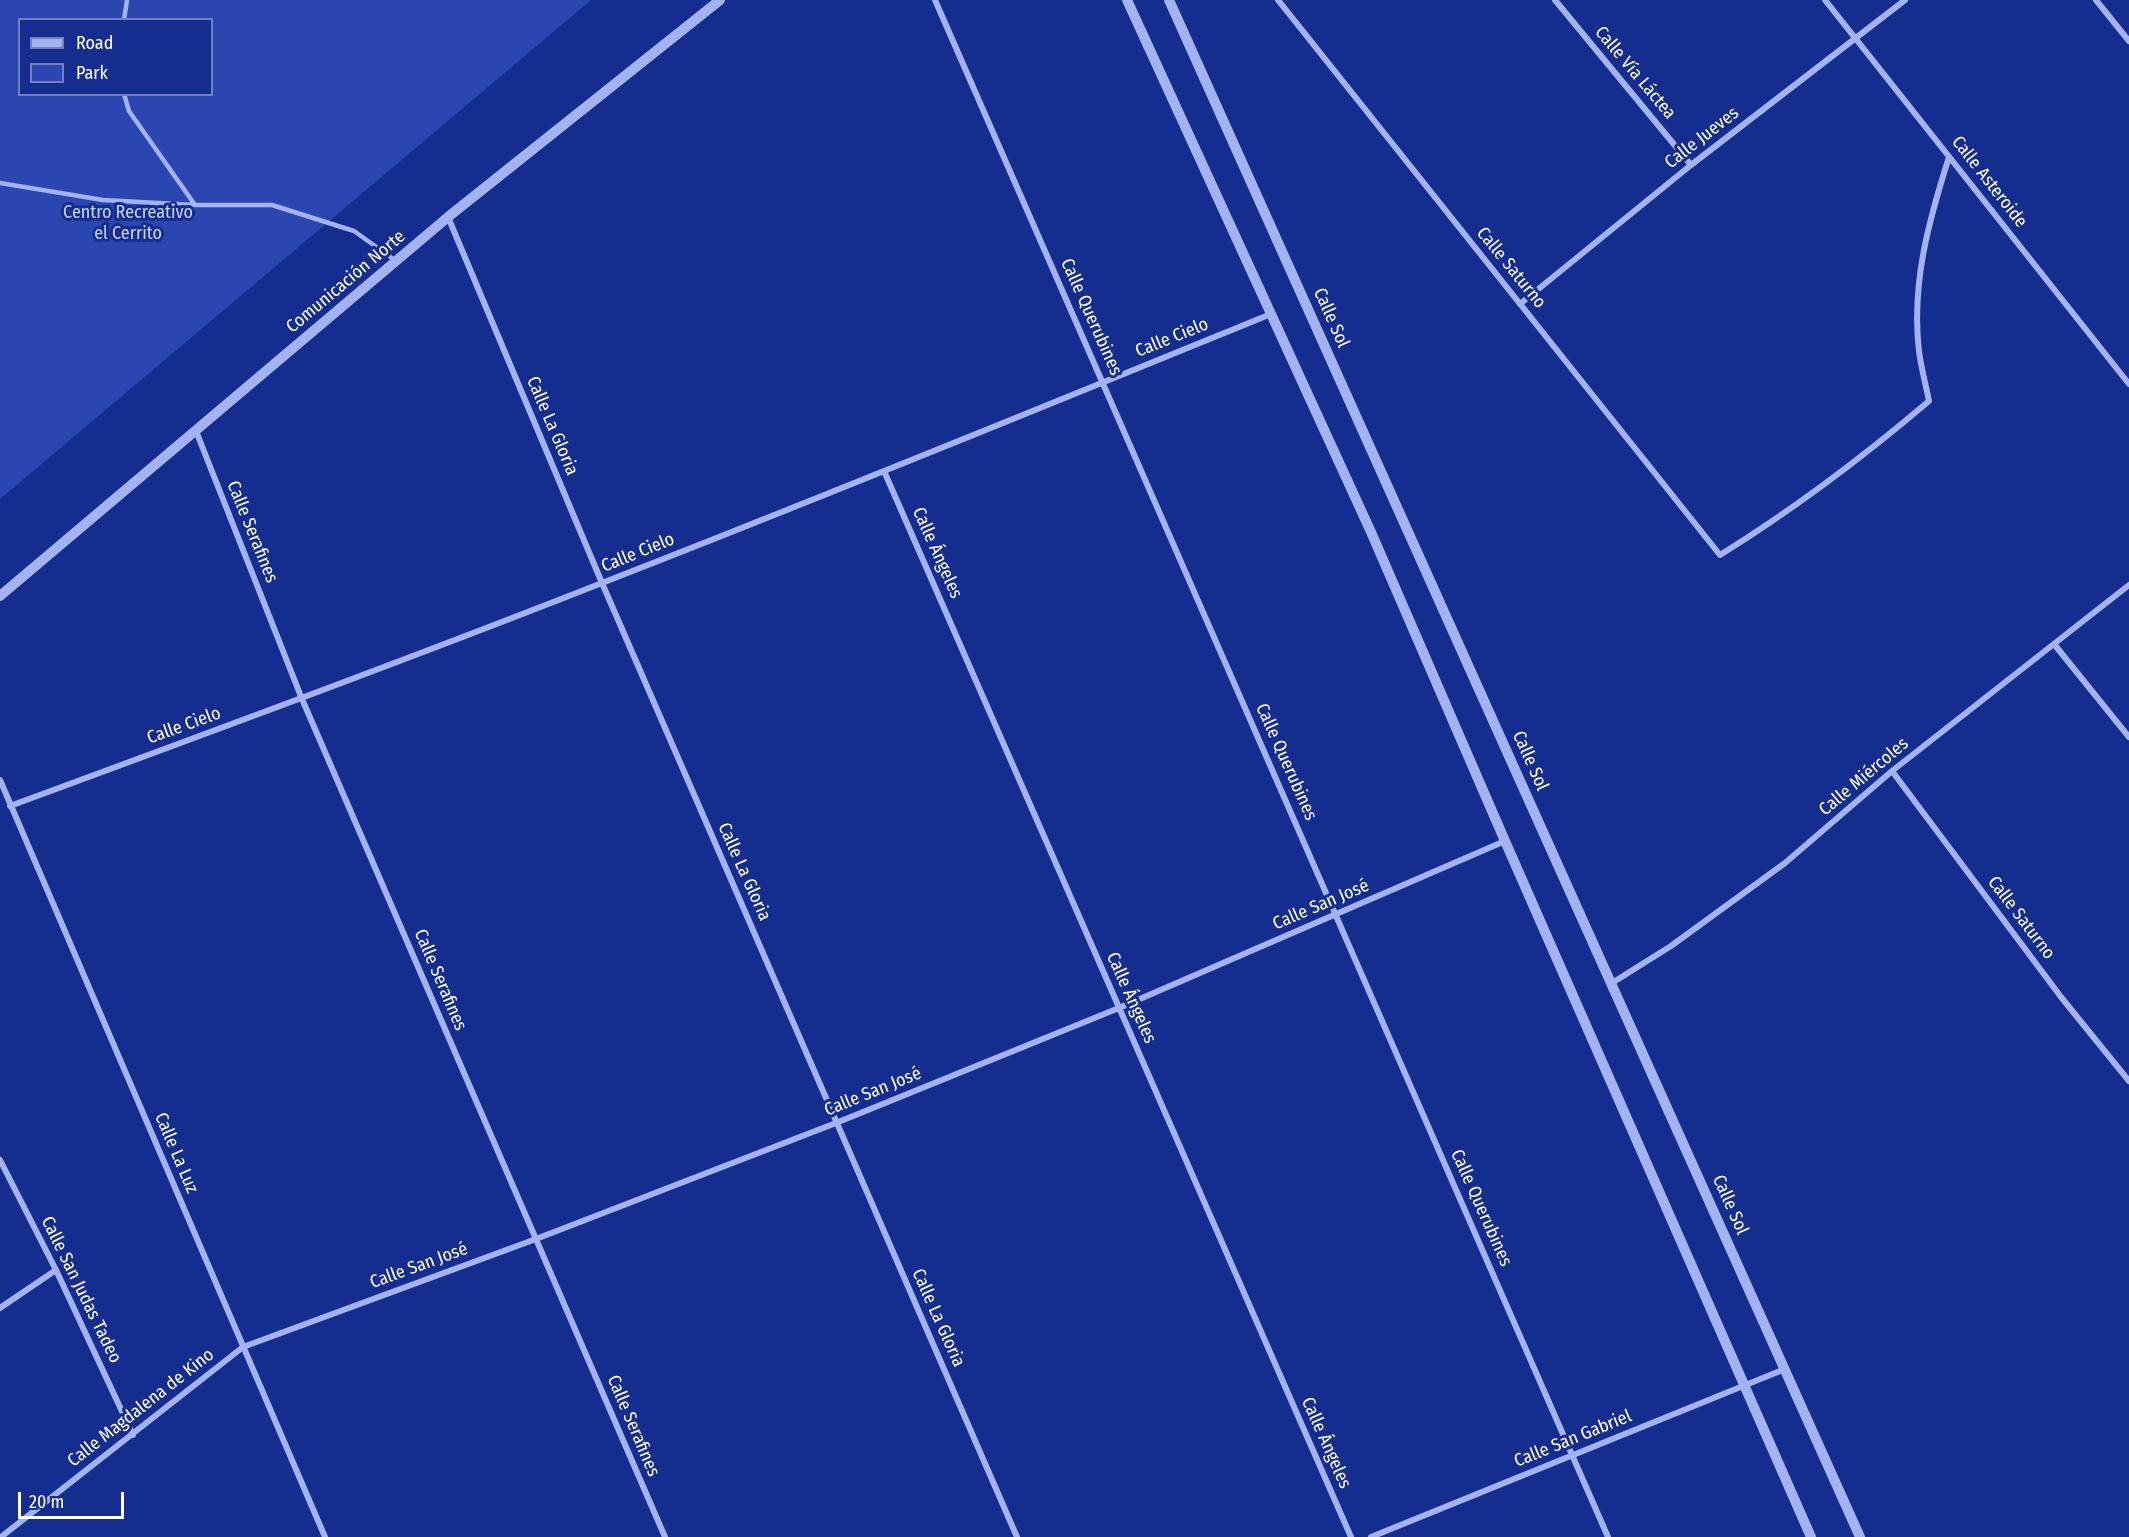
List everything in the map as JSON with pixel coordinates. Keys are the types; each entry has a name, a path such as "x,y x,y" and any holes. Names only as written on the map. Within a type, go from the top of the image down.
{"street":[{"name":"Comunicación Norte","path":"0,597 448,217 720,0"},
{"name":"Calle Querubines","path":"935,0 1608,1537"},
{"path":"1127,0 1366,522 1811,1537"},
{"name":"Calle Sol","path":"1169,0 1860,1537"},
{"name":"Calle Saturno","path":"1278,0 1720,555 1828,483 1879,444 1929,401 1919,351 1918,299 1923,248 1949,157"},
{"name":"Calle Vía Láctea","path":"1555,0 1691,165"},
{"name":"Calle Asteroide","path":"1825,0 2129,384"},
{"name":"Calle Jueves","path":"1520,304 1691,165 1905,0"},
{"path":"2096,0 2129,41"},
{"name":"Calle La Gloria","path":"448,217 602,583 1017,1537"},
{"name":"Calle Cielo","path":"10,806 302,699 602,583 1270,314"},
{"name":"Calle Serafines","path":"196,431 302,699 665,1537"},
{"name":"Calle Ángeles","path":"884,471 1351,1537"},
{"name":"Calle Miércoles","path":"1612,983 1671,946 1785,863 1892,771 2129,585"},
{"path":"2054,644 2129,737"},
{"name":"Calle Saturno","path":"1892,771 2061,997 2129,1081"},
{"name":"Calle La Luz","path":"0,780 325,1537"},
{"name":"Calle San José","path":"243,1347 536,1239 836,1123 1119,1008 1505,841"},
{"name":"Calle San Judas Tadeo","path":"0,1160 56,1270 133,1435"},
{"path":"0,1308 56,1270"},
{"name":"Calle Magdalena de Kino","path":"1,1537 243,1347"},
{"name":"Calle San Gabriel","path":"1371,1537 1785,1369"}],"lane":[{"path":"124,18 127,0"},
{"path":"125,96 129,111 195,205"},
{"path":"0,183 104,200 195,205 272,205 354,231 396,261"}],"green space":[{"name":"Centro Recreativo el Cerrito","path":"0,0 591,0 0,499"}]}
